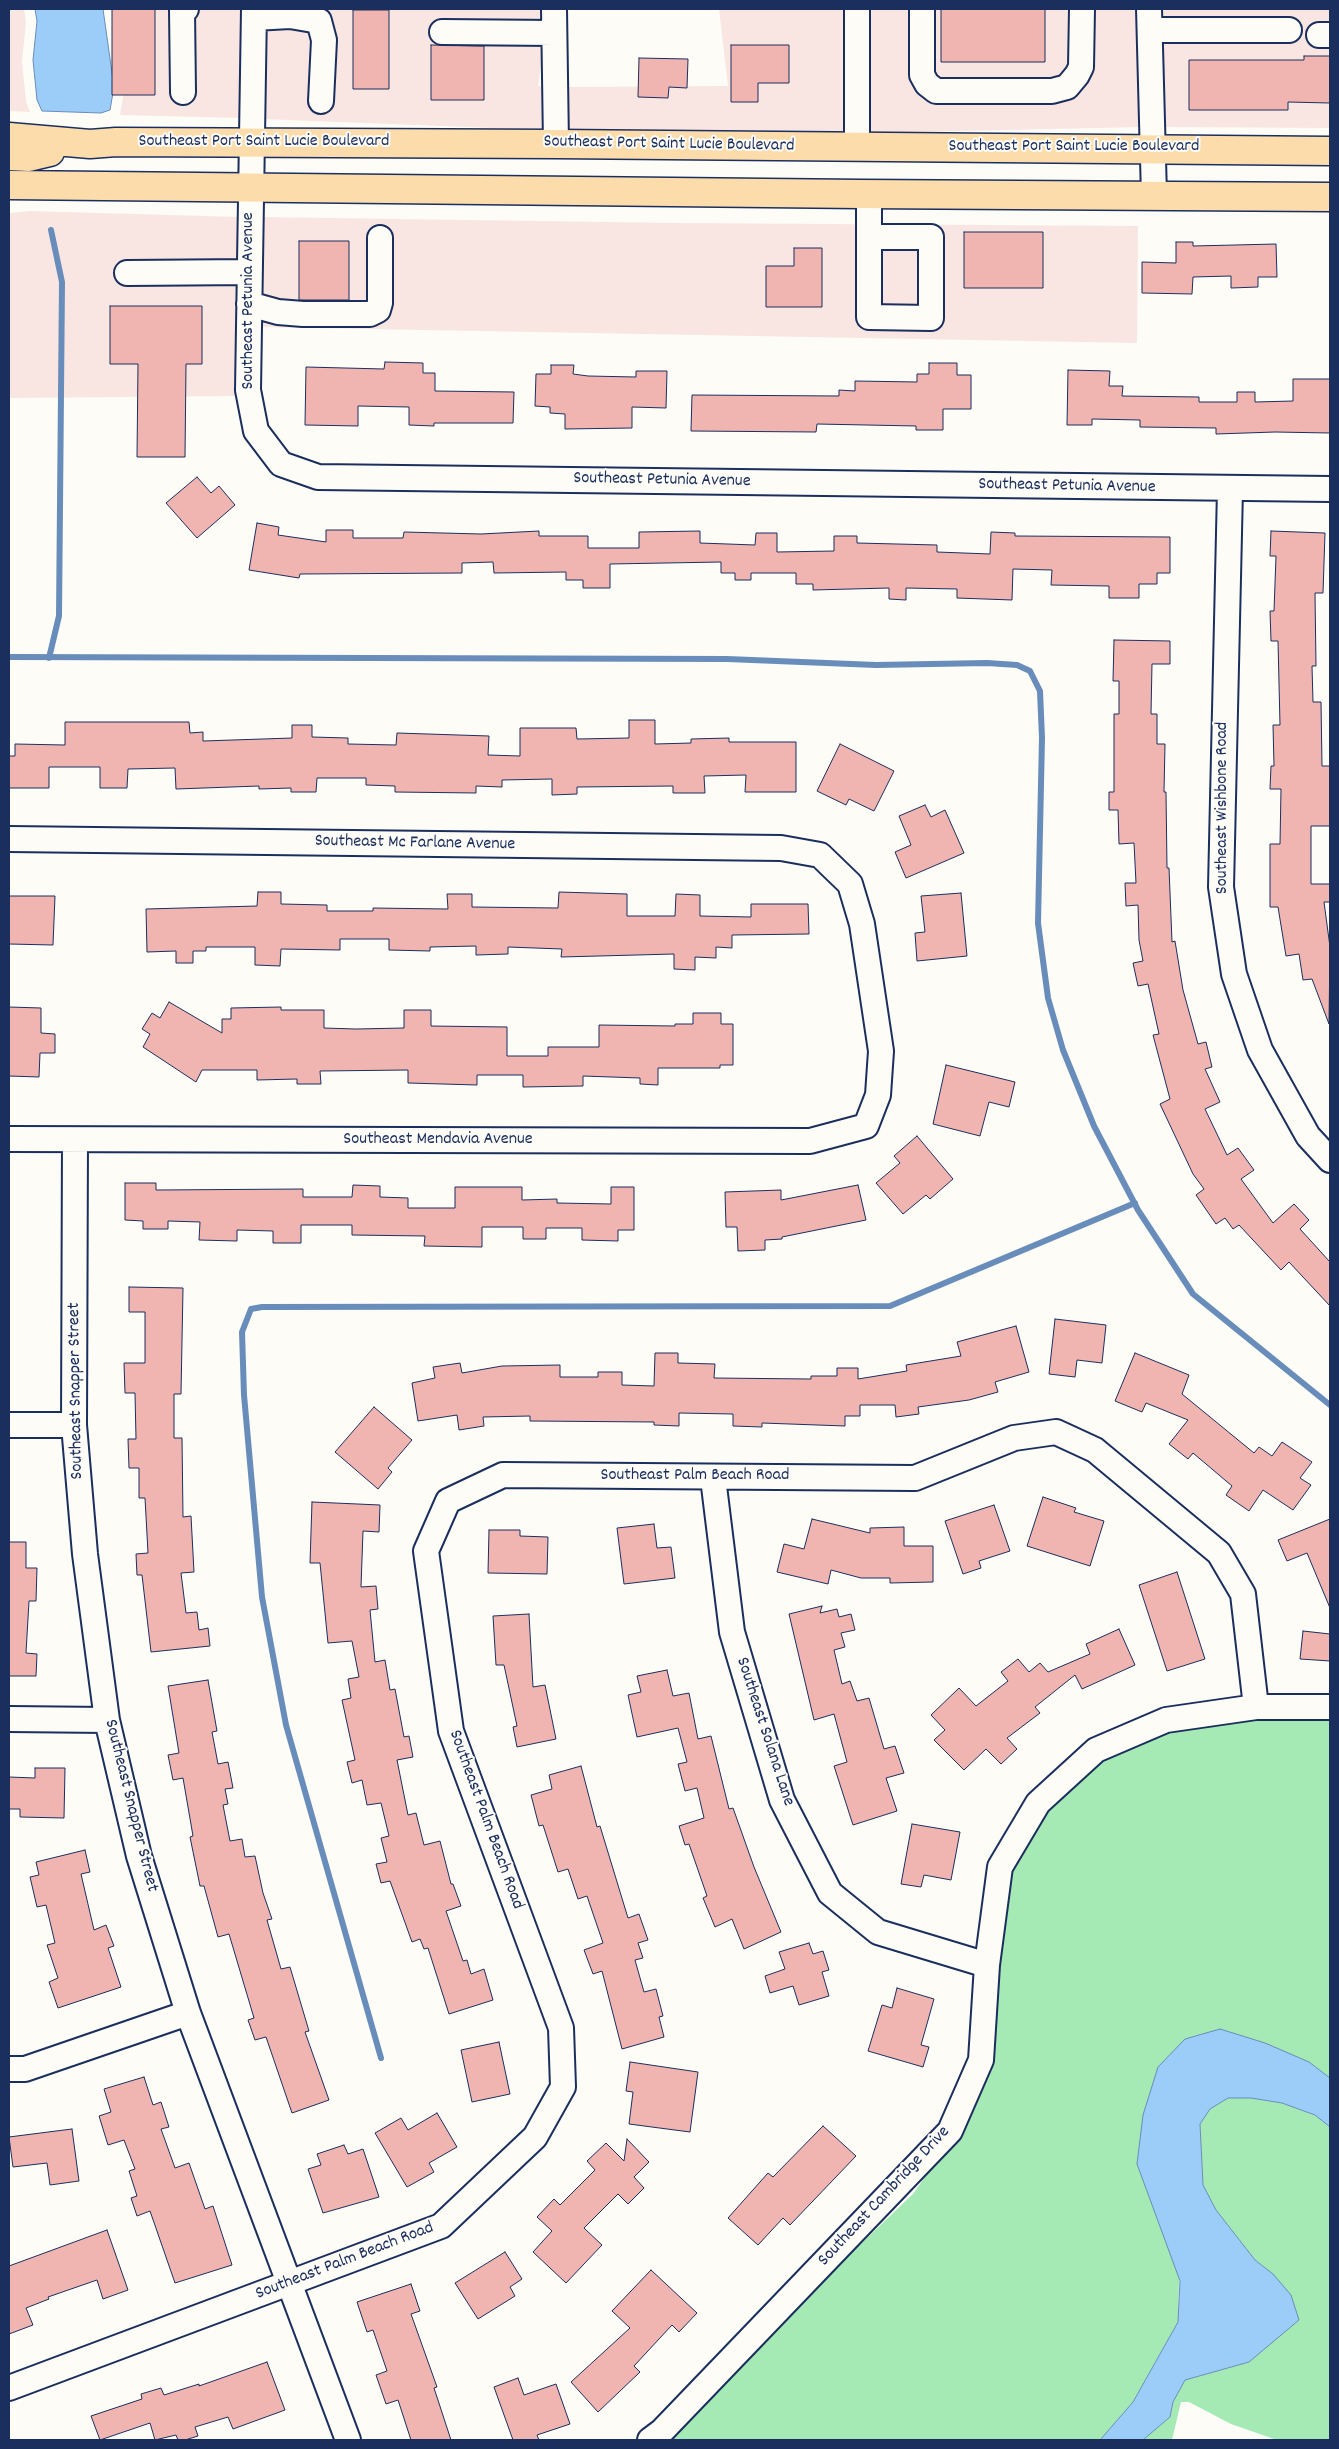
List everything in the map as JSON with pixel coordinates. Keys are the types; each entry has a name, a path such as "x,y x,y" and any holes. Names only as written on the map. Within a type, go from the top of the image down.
{"main road":[{"name":"Southeast Port Saint Lucie Boulevard","path":"9,137 90,144 116,142 251,142 857,148 1154,148 1330,151"},
{"path":"9,156 29,156 90,144"},
{"path":"9,185 869,194 1330,196"}],"street":[{"path":"183,92 182,10 186,9"},
{"path":"554,9 556,144"},
{"path":"857,9 857,148"},
{"path":"922,9 922,75 927,84 936,91 1052,91 1066,87 1077,75 1081,67 1082,9"},
{"path":"254,13 319,21 324,40 321,101"},
{"name":"Southeast Petunia Avenue","path":"254,13 248,390 256,431 281,464 318,477 1330,490"},
{"path":"1154,196 1149,19 1289,30"},
{"path":"442,32 554,33"},
{"path":"869,194 868,318 931,318 931,237 869,237"},
{"path":"249,304 278,312 303,314 370,314 378,310 380,303 380,238"},
{"path":"127,272 249,272"},
{"name":"Southeast Wishbone Road","path":"1230,489 1221,887 1234,974 1260,1050 1308,1136 1330,1160"},
{"name":"Southeast Mc Farlane Avenue","path":"9,839 781,848 820,855 850,884 862,924 881,1051 878,1095 866,1126"},
{"name":"Southeast Mendavia Avenue","path":"9,1139 810,1141 866,1126"},
{"name":"Southeast Snapper Street","path":"75,1140 74,1425 85,1554 107,1720 139,1856 188,2013 348,2440"},
{"path":"9,1425 74,1425"},
{"name":"Southeast Palm Beach Road","path":"9,2388 441,2226 535,2137 563,2087 561,2028 451,1731 426,1551 448,1501 502,1475 915,1478 1014,1438 1056,1432 1095,1450 1219,1553 1243,1594 1256,1707"},
{"name":"Southeast Solana Lane","path":"713,1478 732,1632 782,1800 830,1893 878,1932 988,1965"},
{"name":"Southeast Cambridge Drive","path":"650,2440 662,2432 950,2131 981,2060 988,1965 1000,1866 1038,1803 1096,1750 1166,1720 1256,1707 1330,1707"},
{"path":"9,1719 107,1720"},
{"path":"9,2069 25,2069 188,2013"}],"shaded area":[{"path":"9,9 24,9 26,21 22,62 26,101 30,112 9,111"},
{"path":"114,9 244,9 241,118 120,115 125,85"},
{"path":"265,9 544,9 544,45 538,86 544,87 545,130 262,119"},
{"path":"719,9 846,9 846,133 566,130 566,87 728,86"},
{"path":"867,9 1138,9 1143,127 868,133"},
{"path":"1160,9 1330,9 1330,128 1164,127"},
{"path":"29,211 239,217 238,396 9,398 9,213"},
{"path":"260,217 674,223 1138,226 1137,343 259,327"}],"green space":[{"path":"1256,1719 1330,1719 1330,2078 1309,2062 1185,2039 1178,2322 1133,2402 1100,2440 669,2440 824,2279 913,2194 934,2164 995,2013 998,1967 1011,1871 1046,1811 1101,1761 1169,1732"},
{"path":"1228,2098 1251,2098 1282,2103 1315,2115 1330,2127 1330,2440 1277,2440 1231,2424 1189,2402 1181,2402 1172,2440 1143,2440 1170,2417 1173,2402 1185,2380 1249,2362 1273,2274 1255,2260 1216,2210 1203,2185 1200,2124 1210,2109"}],"water":[{"path":"35,9 103,9 114,87 110,110 101,113 42,111 37,100 33,60 37,21"},
{"path":"1220,2029 1265,2043 1309,2062 1330,2078 1330,2127 1315,2115 1282,2103 1251,2098 1228,2098 1210,2109 1200,2124 1203,2185 1216,2210 1255,2260 1273,2274 1291,2295 1299,2320 1249,2362 1185,2380 1173,2402 1170,2417 1143,2440 1100,2440 1133,2402 1178,2322 1180,2281 1137,2164 1143,2115 1158,2067 1185,2039"}],"building":[{"path":"112,9 155,9 155,95 112,95"},
{"path":"941,9 1045,9 1045,62 941,62"},
{"path":"353,10 389,10 389,89 353,89"},
{"path":"431,45 484,46 484,100 431,100"},
{"path":"731,45 789,45 789,83 758,83 758,102 731,102"},
{"path":"1304,56 1330,56 1330,103 1288,102 1288,110 1189,110 1189,60 1304,60"},
{"path":"639,58 688,59 687,88 669,87 668,98 638,97"},
{"path":"964,232 1043,232 1043,288 964,288"},
{"path":"299,241 349,241 349,300 299,300"},
{"path":"1176,242 1193,242 1193,246 1276,244 1277,277 1258,277 1258,287 1231,288 1231,276 1193,277 1192,294 1142,293 1142,262 1176,263"},
{"path":"794,248 822,248 822,307 766,307 766,266 794,266"},
{"path":"110,306 202,306 202,364 186,364 185,457 137,457 138,364 110,364"},
{"path":"385,362 423,363 423,373 435,373 435,391 514,392 513,423 434,423 434,426 409,425 409,407 358,406 358,426 305,425 306,367 384,369"},
{"path":"929,363 957,363 957,375 971,375 971,409 943,409 943,430 916,430 916,426 817,424 816,432 691,431 692,395 839,396 839,390 855,391 855,381 917,382 917,374 929,374"},
{"path":"551,365 574,365 573,374 588,376 636,377 636,371 667,371 666,408 632,407 632,428 565,429 565,414 550,413 550,407 535,406 536,374 551,374"},
{"path":"1068,370 1110,371 1109,386 1123,386 1122,396 1199,397 1199,402 1237,402 1237,392 1255,392 1255,402 1293,401 1293,379 1330,379 1330,433 1216,434 1216,428 1140,427 1140,420 1092,419 1092,425 1067,425"},
{"path":"197,477 211,493 219,486 235,505 197,538 166,503"},
{"path":"257,523 279,527 278,535 326,542 326,530 353,530 353,538 403,538 404,532 481,534 539,531 539,536 588,536 588,548 639,548 639,532 700,531 700,543 755,545 756,533 777,533 777,552 834,551 834,536 857,536 857,543 937,545 937,552 990,554 991,532 1015,533 1015,536 1170,537 1170,573 1157,573 1157,584 1139,584 1139,598 1109,598 1109,586 1051,585 1052,570 1013,569 1012,600 957,598 957,589 906,588 906,600 889,599 889,588 813,590 813,584 796,584 796,573 751,573 751,580 735,580 735,573 721,573 721,562 610,564 610,588 583,588 583,580 566,580 566,572 494,573 493,562 462,563 462,573 300,574 299,578 249,570"},
{"path":"1271,531 1325,533 1323,593 1315,593 1316,666 1312,666 1313,702 1321,702 1322,766 1330,766 1330,826 1311,826 1311,884 1330,884 1330,902 1324,902 1330,947 1329,1024 1312,979 1303,980 1299,954 1286,956 1278,907 1270,907 1270,844 1280,844 1281,789 1270,789 1271,766 1274,766 1273,725 1280,725 1278,641 1271,641 1270,611 1274,611 1276,556 1270,556"},
{"path":"1114,640 1170,641 1170,664 1152,664 1151,714 1157,714 1157,744 1165,744 1164,792 1166,792 1167,868 1169,868 1172,942 1175,941 1183,990 1198,1044 1206,1042 1212,1067 1205,1069 1220,1102 1205,1109 1227,1155 1238,1148 1254,1170 1241,1179 1273,1223 1294,1204 1309,1220 1300,1229 1330,1262 1330,1306 1289,1262 1281,1270 1239,1225 1233,1229 1225,1218 1216,1224 1196,1195 1204,1189 1193,1174 1160,1104 1170,1099 1153,1035 1159,1034 1148,984 1138,986 1133,963 1143,961 1139,940 1138,905 1126,906 1125,883 1136,883 1134,843 1119,844 1118,810 1109,810 1109,792 1114,792 1114,714 1119,714 1119,681 1113,681"},
{"path":"629,720 655,720 655,744 691,743 691,739 729,738 729,742 796,742 796,792 745,792 746,775 704,776 705,793 673,793 673,786 577,787 577,794 552,795 552,779 502,780 502,787 476,786 476,793 395,792 395,786 366,785 366,778 317,778 316,792 291,792 291,788 259,789 259,786 176,789 175,768 128,769 127,788 100,788 100,767 49,767 49,788 9,788 9,756 15,756 15,744 65,745 65,722 189,722 190,733 203,732 203,741 292,738 292,725 312,725 312,737 348,738 348,744 396,745 397,733 489,736 488,755 520,756 520,728 576,728 577,739 629,738"},
{"path":"840,744 894,771 874,811 849,799 846,805 817,791"},
{"path":"925,805 931,817 945,810 964,853 906,878 895,852 911,845 899,816"},
{"path":"258,892 281,892 281,904 327,905 327,911 373,911 373,908 448,909 447,894 472,894 472,907 558,908 559,892 627,894 627,916 675,916 676,894 700,895 700,916 751,917 751,904 808,904 809,934 732,935 732,948 716,947 716,958 695,957 695,970 674,969 674,954 561,957 562,949 508,947 508,954 476,955 476,946 430,947 430,951 389,950 389,939 340,939 340,950 281,949 280,966 255,965 255,947 206,947 206,951 193,951 193,963 176,963 176,951 147,952 146,909 257,906"},
{"path":"961,893 967,956 917,961 915,933 925,932 921,896"},
{"path":"9,896 55,896 53,945 9,944"},
{"path":"169,1002 222,1033 222,1019 231,1019 231,1008 281,1007 281,1010 324,1010 324,1028 356,1029 404,1028 404,1010 431,1010 431,1026 507,1027 507,1056 548,1056 548,1047 599,1047 599,1025 675,1026 675,1024 693,1024 693,1013 721,1013 721,1024 733,1024 733,1065 720,1065 720,1068 658,1068 658,1085 640,1084 640,1078 583,1076 583,1086 523,1087 523,1075 477,1075 477,1085 408,1083 408,1070 320,1071 321,1084 297,1084 297,1079 257,1080 257,1070 202,1070 196,1082 143,1047 150,1034 142,1029 152,1013 160,1018"},
{"path":"9,1007 41,1008 41,1033 55,1034 55,1053 40,1053 39,1077 9,1076"},
{"path":"946,1065 1015,1082 1009,1107 989,1102 980,1136 933,1124"},
{"path":"917,1136 953,1179 930,1199 926,1195 903,1214 876,1183 900,1163 894,1156"},
{"path":"125,1183 156,1183 156,1190 303,1189 303,1197 352,1197 353,1185 380,1186 380,1197 408,1198 408,1208 455,1208 455,1187 522,1187 522,1200 557,1199 557,1203 611,1204 611,1187 634,1187 634,1230 618,1230 618,1241 582,1240 582,1228 546,1228 546,1239 523,1239 523,1227 482,1227 482,1247 424,1246 425,1236 352,1235 352,1225 301,1225 301,1243 273,1243 273,1231 237,1230 237,1241 199,1240 200,1222 168,1221 168,1229 143,1229 143,1221 125,1220"},
{"path":"858,1185 866,1220 782,1237 782,1239 765,1240 765,1250 738,1251 737,1227 726,1227 725,1192 781,1190 781,1200"},
{"path":"129,1287 183,1288 181,1394 174,1394 174,1438 182,1438 183,1517 191,1516 194,1572 181,1573 186,1613 197,1612 199,1630 208,1628 210,1646 151,1652 142,1575 137,1575 136,1554 148,1553 145,1498 139,1498 139,1468 129,1468 128,1439 136,1439 135,1393 125,1393 124,1363 145,1363 145,1312 129,1312"},
{"path":"1055,1319 1106,1325 1102,1363 1077,1360 1075,1377 1049,1374"},
{"path":"1016,1326 1029,1372 995,1382 998,1392 969,1400 918,1407 919,1414 896,1417 895,1405 860,1405 860,1416 845,1416 845,1426 762,1423 762,1427 733,1426 733,1414 679,1413 679,1426 654,1425 654,1422 530,1421 530,1416 483,1417 484,1426 459,1430 457,1415 418,1421 412,1383 435,1378 433,1367 460,1363 462,1373 502,1366 560,1365 560,1377 598,1377 598,1372 622,1372 622,1385 654,1386 655,1353 678,1353 678,1363 715,1364 714,1378 811,1379 811,1376 837,1376 837,1368 858,1368 858,1379 907,1371 906,1365 961,1356 957,1342"},
{"path":"1135,1353 1189,1375 1182,1394 1254,1453 1259,1447 1272,1456 1282,1442 1312,1462 1300,1478 1311,1485 1293,1510 1263,1490 1249,1511 1226,1495 1232,1486 1193,1453 1188,1459 1169,1444 1188,1420 1146,1403 1142,1412 1115,1401"},
{"path":"374,1407 412,1440 388,1468 392,1472 378,1489 335,1452"},
{"path":"1043,1497 1076,1508 1074,1512 1104,1521 1090,1566 1027,1546"},
{"path":"312,1502 380,1505 379,1532 363,1531 361,1587 376,1586 378,1609 370,1610 375,1662 385,1660 390,1690 395,1689 404,1737 409,1736 413,1757 397,1760 408,1815 416,1813 424,1845 440,1841 451,1884 453,1884 461,1906 446,1911 463,1961 467,1960 471,1974 484,1969 493,2000 449,2014 428,1948 424,1949 420,1939 412,1942 390,1881 381,1883 376,1864 387,1862 381,1838 389,1836 381,1803 367,1805 362,1780 352,1783 347,1762 355,1760 342,1700 351,1698 348,1679 359,1677 352,1641 328,1643 320,1563 310,1563"},
{"path":"994,1505 1010,1551 979,1561 981,1568 963,1574 945,1521"},
{"path":"812,1519 870,1533 870,1528 904,1527 904,1546 933,1546 933,1582 890,1583 890,1578 861,1578 831,1570 828,1584 777,1572 784,1544 804,1549"},
{"path":"1330,1519 1330,1608 1307,1553 1287,1561 1278,1540"},
{"path":"654,1524 657,1548 671,1547 675,1578 624,1584 617,1528"},
{"path":"489,1530 520,1530 520,1536 548,1537 547,1574 488,1573"},
{"path":"9,1542 26,1542 26,1568 37,1568 36,1601 29,1601 26,1653 37,1654 36,1676 9,1676"},
{"path":"1177,1572 1205,1659 1167,1671 1139,1585"},
{"path":"822,1606 820,1613 837,1609 839,1617 851,1614 855,1630 841,1633 845,1647 834,1650 842,1684 850,1681 857,1701 869,1698 884,1749 895,1746 904,1773 886,1778 897,1811 853,1825 834,1766 847,1762 834,1714 814,1720 789,1614"},
{"path":"529,1614 533,1687 545,1685 556,1739 517,1747 513,1727 517,1726 504,1665 496,1665 493,1616"},
{"path":"1119,1629 1135,1665 1082,1689 1075,1675 1035,1707 1040,1713 1007,1738 1017,1749 1001,1764 986,1749 964,1770 934,1740 945,1730 931,1715 959,1688 976,1706 1008,1681 1001,1672 1018,1659 1029,1672 1040,1663 1048,1672 1090,1654 1086,1644"},
{"path":"1303,1631 1330,1634 1330,1661 1300,1659"},
{"path":"667,1670 673,1696 689,1693 698,1739 711,1736 729,1809 733,1808 754,1867 781,1932 744,1949 732,1919 715,1927 703,1898 707,1896 689,1844 685,1845 679,1826 704,1818 697,1788 685,1791 678,1764 687,1762 678,1728 637,1737 628,1695 641,1692 637,1676"},
{"path":"208,1680 217,1731 212,1732 218,1764 228,1762 233,1788 225,1789 228,1804 223,1805 230,1841 242,1839 245,1857 255,1856 263,1893 272,1919 267,1920 281,1969 290,1967 309,2031 305,2032 329,2100 292,2113 266,2037 255,2040 248,2020 254,2018 229,1934 218,1937 204,1886 200,1886 190,1837 193,1836 183,1778 173,1780 168,1755 179,1753 168,1686"},
{"path":"581,1766 597,1827 600,1826 628,1918 639,1914 648,1940 638,1943 643,1958 635,1960 644,1992 656,1989 663,2016 659,2017 664,2037 622,2049 602,1971 593,1974 584,1950 603,1943 587,1896 578,1899 568,1869 558,1872 543,1825 539,1826 531,1795 552,1789 549,1775"},
{"path":"35,1768 65,1768 64,1818 20,1817 20,1809 9,1809 9,1777 35,1778"},
{"path":"912,1824 960,1832 951,1880 924,1875 921,1887 901,1884"},
{"path":"85,1850 90,1872 81,1874 94,1930 106,1925 114,1946 108,1948 121,1987 58,2008 49,1982 58,1978 47,1945 55,1943 46,1905 37,1907 30,1877 39,1875 36,1862"},
{"path":"809,1943 813,1954 823,1951 829,1970 822,1972 829,1996 799,2005 793,1986 770,1993 765,1976 785,1969 779,1952"},
{"path":"897,1988 934,1999 921,2045 929,2047 923,2067 868,2051 882,2005 892,2008"},
{"path":"499,2042 510,2094 472,2102 461,2050"},
{"path":"630,2062 698,2072 690,2132 629,2124 633,2092 626,2091"},
{"path":"144,2077 153,2105 161,2102 169,2127 161,2129 175,2168 189,2163 205,2209 213,2206 232,2265 175,2283 150,2211 137,2216 131,2198 137,2196 129,2171 135,2169 124,2140 108,2145 99,2116 111,2112 104,2089"},
{"path":"437,2113 457,2147 429,2163 434,2172 407,2187 375,2133 401,2118 408,2130"},
{"path":"823,2126 856,2156 790,2225 783,2218 758,2245 728,2218 768,2173 773,2177"},
{"path":"72,2129 79,2181 50,2185 47,2163 13,2167 9,2137"},
{"path":"627,2139 649,2162 634,2177 644,2188 628,2204 618,2194 584,2228 602,2245 566,2283 533,2252 552,2231 537,2217 554,2199 560,2205 595,2170 587,2161 606,2143 624,2161"},
{"path":"344,2145 348,2154 363,2149 379,2197 323,2213 308,2169 321,2165 317,2154"},
{"path":"107,2230 128,2290 103,2299 97,2280 48,2297 49,2299 26,2308 33,2325 9,2334 9,2266"},
{"path":"505,2252 522,2279 510,2287 515,2296 478,2319 455,2283"},
{"path":"651,2270 697,2313 679,2332 672,2325 634,2366 640,2372 598,2412 571,2382 630,2328 612,2311"},
{"path":"411,2284 420,2311 411,2314 437,2387 434,2388 451,2440 411,2440 398,2400 386,2404 376,2375 387,2371 373,2330 367,2332 357,2302"},
{"path":"267,2362 285,2410 233,2429 228,2417 195,2427 198,2436 185,2440 178,2440 176,2435 155,2440 150,2423 100,2440 91,2416 142,2399 141,2394 161,2388 164,2395 199,2384 199,2386"},
{"path":"518,2378 524,2395 556,2384 570,2424 537,2435 539,2440 513,2440 494,2387"}],"waterway":[{"path":"49,658 59,616 62,282 51,230"},
{"path":"9,657 727,659 876,665 987,663 1017,665 1030,671 1040,691 1042,738 1038,923 1048,998 1063,1050 1094,1126 1138,1210 1193,1294 1330,1405"},
{"path":"381,2058 286,1725 262,1597 244,1395 242,1332 251,1309 262,1307 890,1306 1135,1203"}]}
